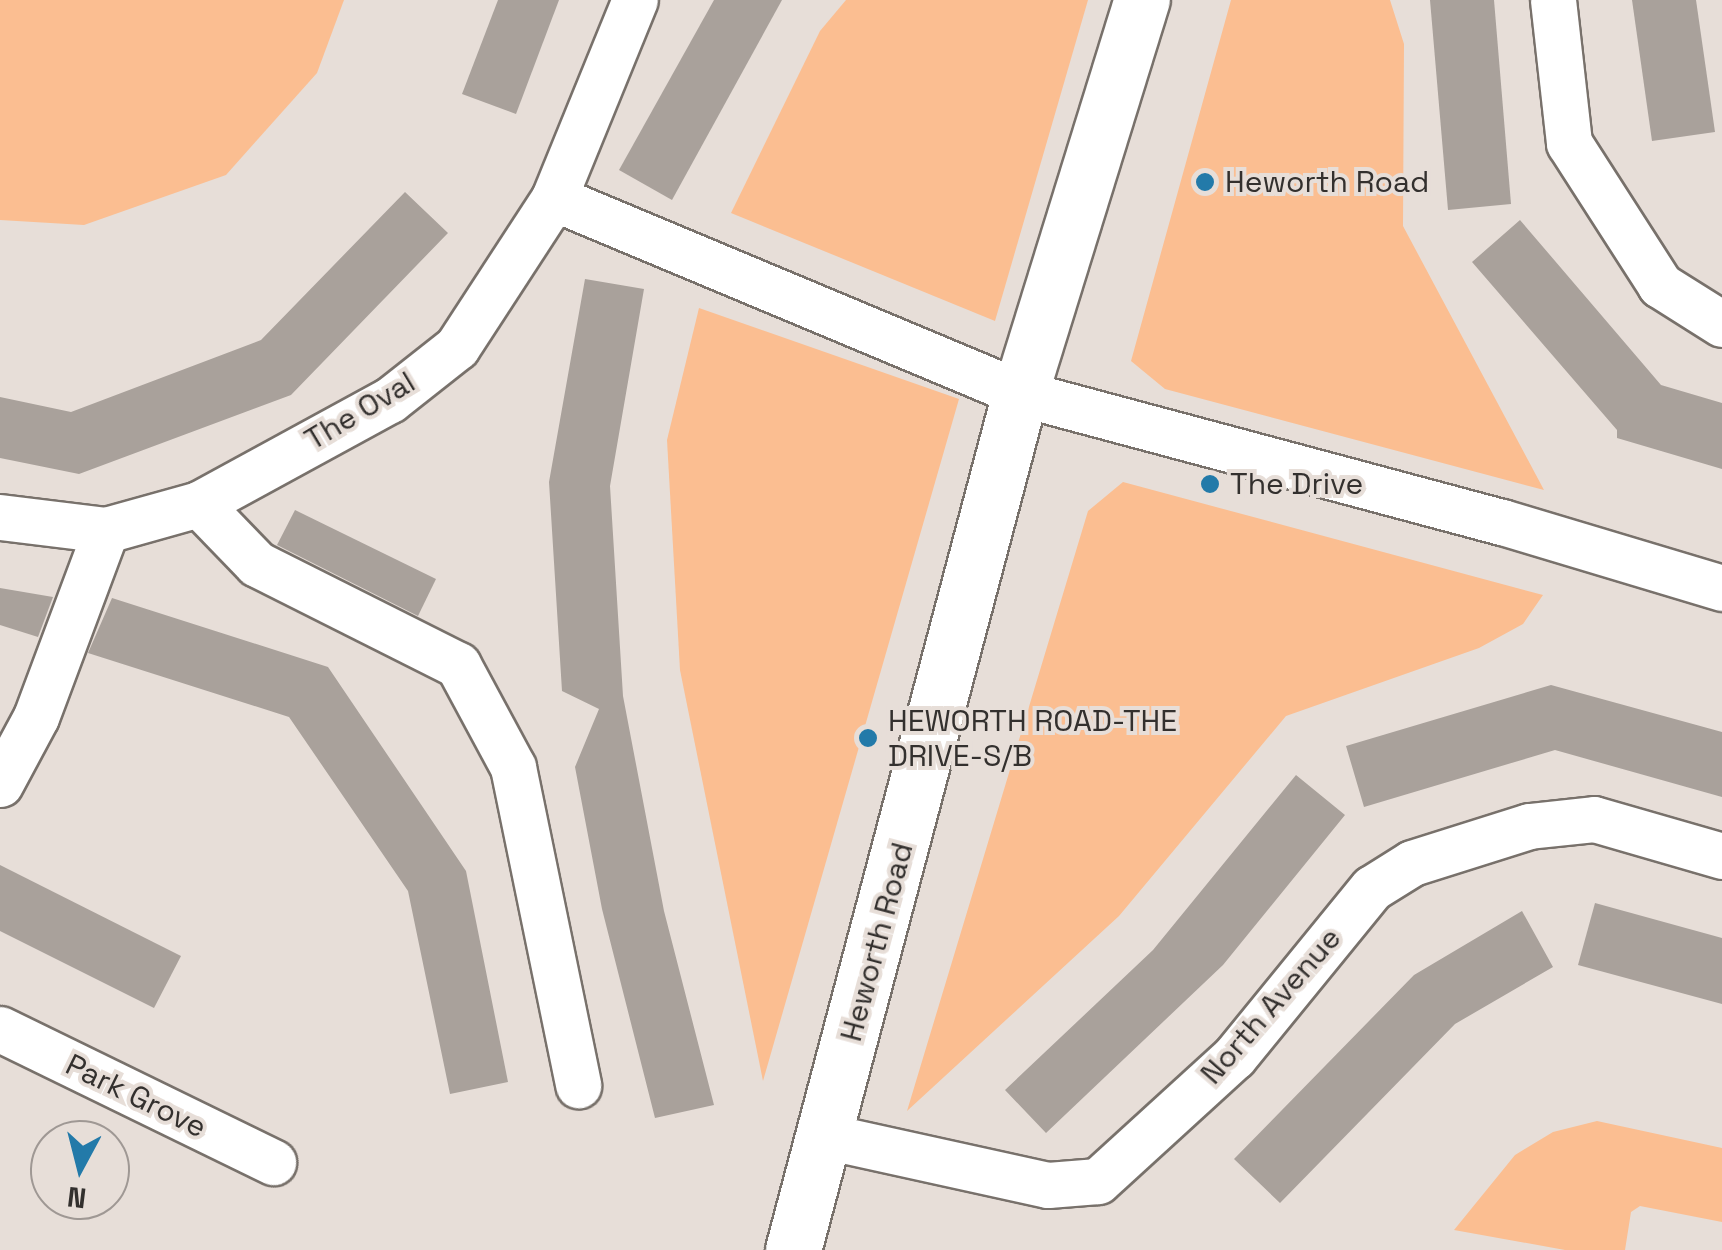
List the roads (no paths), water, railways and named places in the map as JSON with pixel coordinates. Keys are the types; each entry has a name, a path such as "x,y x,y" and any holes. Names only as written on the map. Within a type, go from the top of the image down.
{"street":[{"name":"The Oval","path":"0,517 106,530 199,504 390,400 456,347 554,198 635,0"},
{"name":"Heworth Road","path":"793,1250 1020,393 1142,0"},
{"path":"1554,0 1569,143 1660,285 1722,324"},
{"path":"554,198 1020,393 1502,522 1722,588"},
{"path":"199,504 257,564 458,665 512,767 578,1085"},
{"path":"0,784 36,718 106,530"},
{"name":"North Avenue","path":"825,1136 1048,1185 1098,1182 1234,1057 1372,888 1412,862 1511,831 1594,819 1722,856"},
{"name":"Park Grove","path":"0,1029 273,1162"}],"place":[{"name":"Heworth Road","path":"1205,182"},
{"name":"The Drive","path":"1210,484"},
{"name":"HEWORTH ROAD-THE DRIVE-S/B","path":"868,738"}]}
